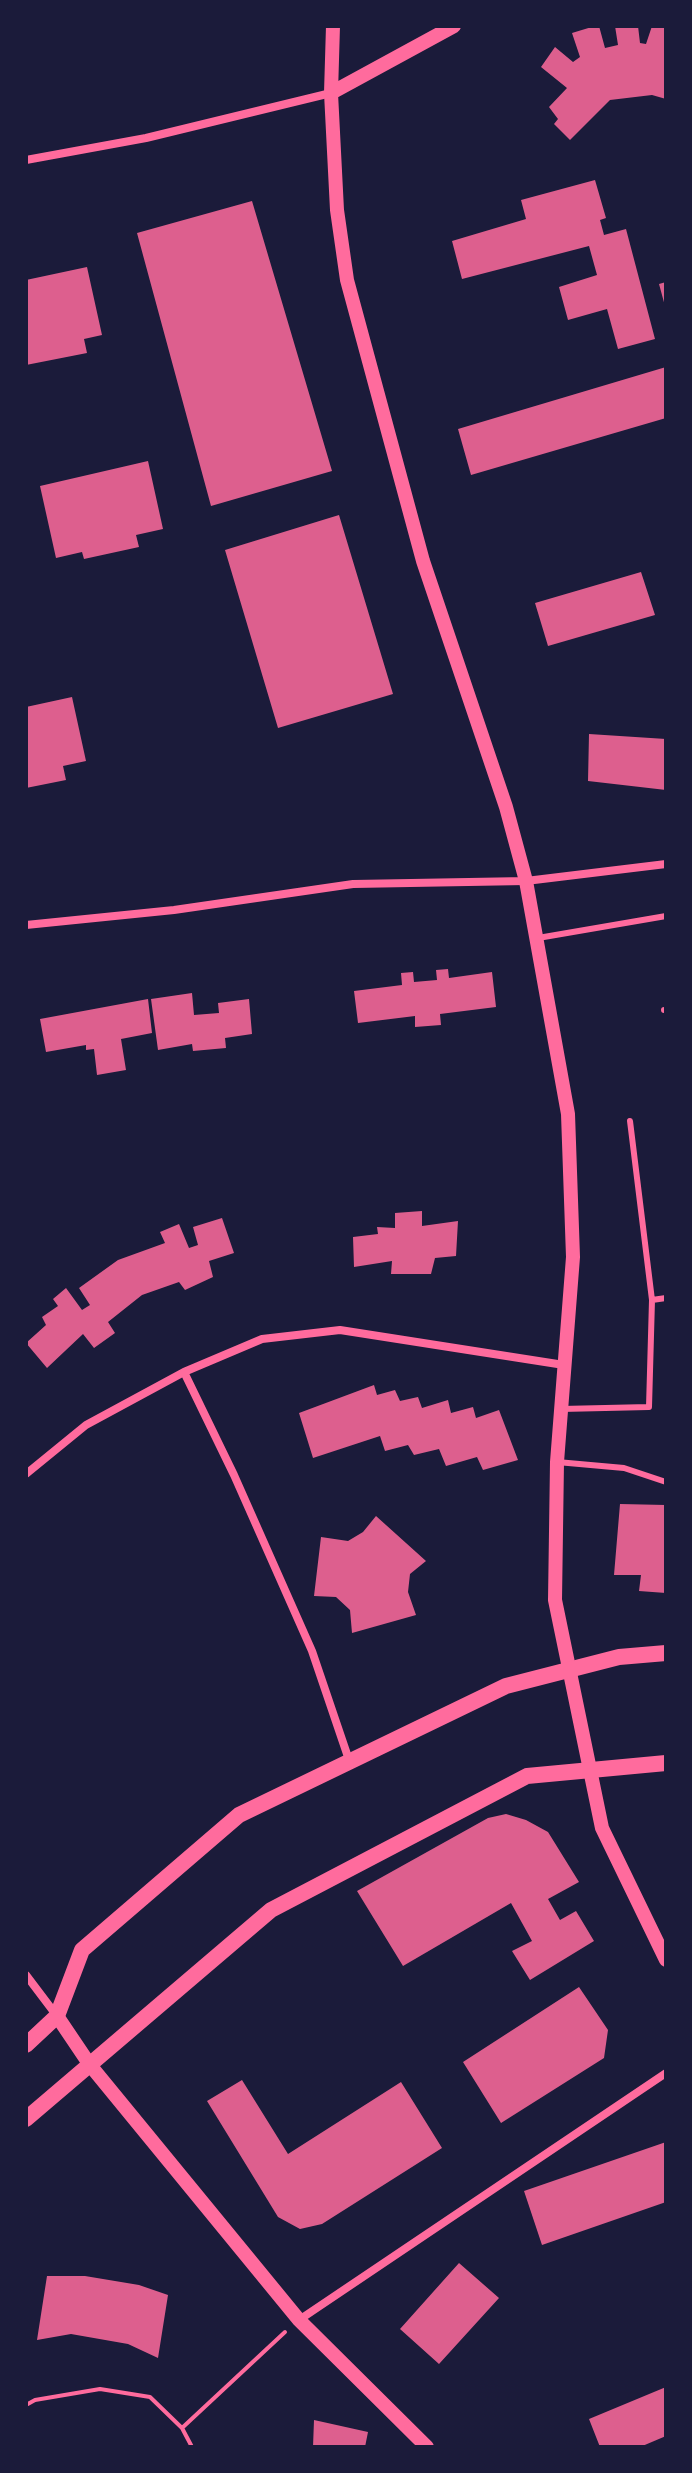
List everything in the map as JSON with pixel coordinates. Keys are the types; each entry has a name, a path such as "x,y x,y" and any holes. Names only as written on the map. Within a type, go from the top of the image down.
{"main road":[{"path":"26,2045 57,2016 82,1950 239,1815 506,1686 619,1657 666,1653"},
{"path":"26,2119 271,1910 527,1776 666,1763"}],"street":[{"path":"333,26 331,93 337,210 347,280 423,561 506,807 526,881 568,1114 573,1257 557,1462 555,1600 602,1828 666,1960"},
{"path":"26,160 146,138 331,93 454,26"},
{"path":"26,925 174,910 353,884 526,881 666,864"},
{"path":"26,1474 86,1425 184,1372 262,1339 340,1330 564,1365"},
{"path":"184,1372 234,1475 312,1651 349,1760"},
{"path":"26,1975 90,2065 299,2320 427,2447"},
{"path":"299,2320 666,2073"}],"lane":[{"path":"538,938 666,916"},
{"path":"561,1409 649,1407 652,1300 630,1121"},
{"path":"652,1300 666,1298"},
{"path":"557,1462 624,1468 666,1481"}],"path":[{"path":"182,2428 299,2320"},
{"path":"26,2405 35,2400 100,2389 150,2397 182,2428 192,2447"}],"building":[{"path":"599,26 605,48 618,45 615,26 638,26 640,43 646,44 652,26 666,26 666,99 652,95 610,100 570,140 554,124 558,119 549,107 567,88 541,67 555,47 573,62 580,57 572,33"},
{"path":"595,180 606,218 600,220 604,235 626,229 655,339 618,349 607,309 568,320 559,287 597,275 589,246 462,279 452,241 526,219 521,200"},
{"path":"252,201 332,471 211,506 137,233"},
{"path":"87,267 102,335 84,339 87,353 26,365 26,280"},
{"path":"666,282 666,306 665,306 659,284"},
{"path":"666,367 666,418 471,475 458,429"},
{"path":"148,461 163,529 136,535 139,547 84,559 82,552 56,558 40,486"},
{"path":"339,515 393,694 278,728 225,550"},
{"path":"641,572 655,615 548,646 535,603"},
{"path":"72,697 86,761 63,766 66,780 26,788 26,707"},
{"path":"589,734 666,739 666,790 588,781"},
{"path":"448,969 449,978 492,972 496,1007 440,1014 441,1025 415,1027 415,1016 358,1023 354,991 402,985 401,973 413,972 414,982 437,980 436,970"},
{"path":"192,993 194,1015 219,1013 218,1003 249,999 252,1034 225,1038 226,1048 193,1051 192,1044 158,1050 151,999"},
{"path":"148,999 152,1033 121,1039 126,1070 97,1075 94,1049 86,1050 86,1045 46,1052 40,1019"},
{"path":"422,1211 422,1226 458,1221 456,1256 435,1258 431,1274 391,1274 392,1261 354,1267 353,1237 378,1234 377,1227 395,1228 395,1213"},
{"path":"222,1218 234,1253 209,1261 213,1277 185,1290 179,1282 142,1295 108,1322 115,1333 94,1348 83,1334 47,1368 26,1343 46,1325 42,1317 58,1306 53,1299 66,1288 82,1310 90,1305 79,1288 118,1260 165,1243 160,1232 179,1224 189,1248 198,1245 193,1227"},
{"path":"374,1385 377,1395 395,1390 400,1401 418,1397 422,1408 448,1400 451,1413 473,1407 476,1418 499,1410 518,1460 483,1470 477,1457 446,1466 439,1449 414,1455 408,1445 385,1451 380,1436 313,1458 299,1413"},
{"path":"620,1504 666,1505 666,1593 639,1591 641,1575 614,1575"},
{"path":"376,1516 426,1561 410,1574 408,1592 416,1615 352,1633 350,1610 336,1597 314,1596 321,1537 348,1541 363,1532"},
{"path":"506,1814 548,1832 579,1882 548,1899 560,1920 576,1911 594,1941 530,1980 512,1951 532,1941 511,1903 403,1966 357,1891 488,1818"},
{"path":"579,1987 608,2030 604,2058 501,2123 463,2062"},
{"path":"242,2080 288,2154 401,2082 442,2148 322,2224 300,2229 278,2217 207,2101"},
{"path":"666,2142 666,2202 542,2245 524,2191"},
{"path":"459,2263 499,2298 439,2364 400,2329"},
{"path":"47,2276 85,2276 139,2285 168,2295 158,2358 128,2344 71,2334 37,2340"},
{"path":"666,2387 666,2436 640,2447 600,2447 589,2419"},
{"path":"314,2420 368,2432 365,2447 313,2447"}]}
